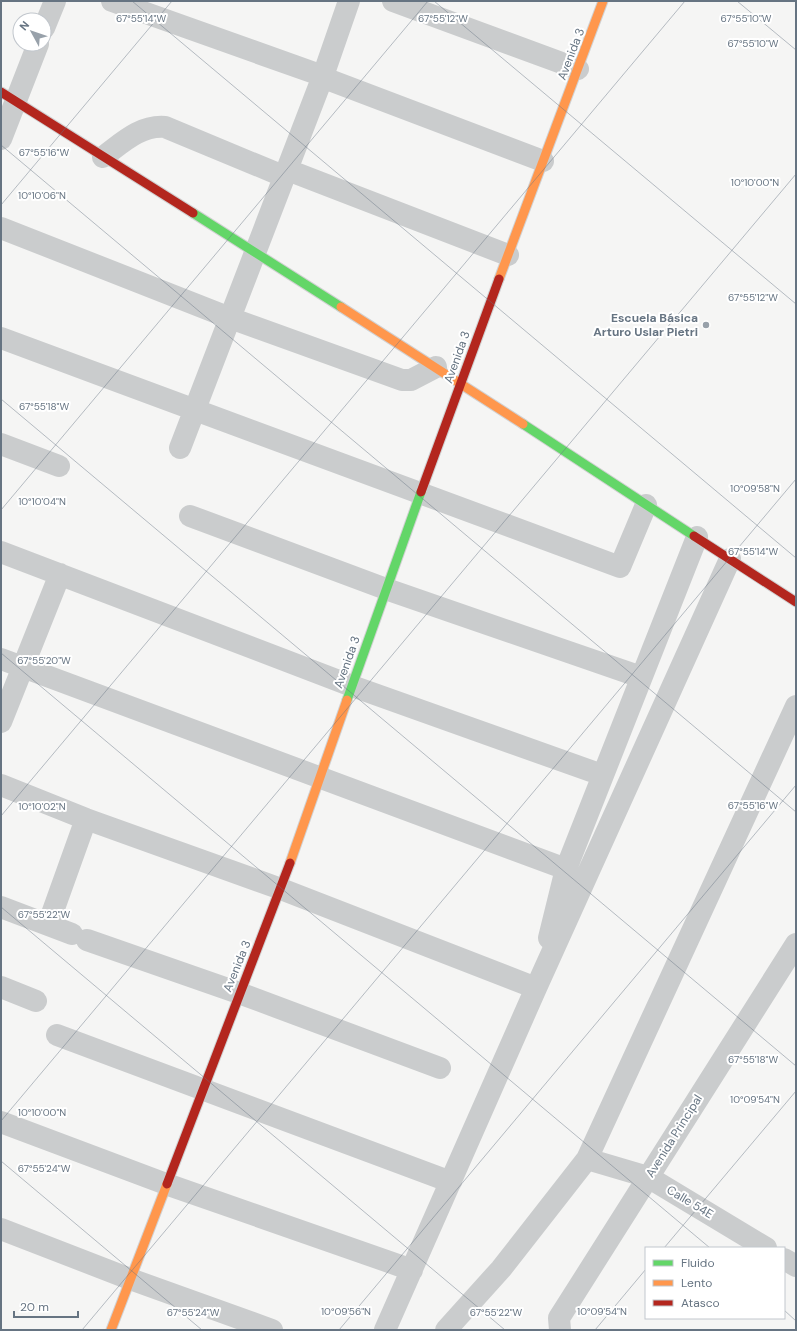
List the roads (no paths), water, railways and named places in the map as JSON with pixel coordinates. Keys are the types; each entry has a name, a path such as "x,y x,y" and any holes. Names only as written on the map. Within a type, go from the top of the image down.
{"street":[{"path":"50,12 54,1"},
{"path":"112,1 327,78 543,161"},
{"path":"180,448 255,253 291,175 327,78 349,1"},
{"path":"393,1 578,69"},
{"name":"Avenida 3","path":"111,1330 239,993 281,890 319,777 460,382 603,1"},
{"path":"1,139 8,97 33,52"},
{"path":"8,97 460,382 796,602"},
{"path":"102,157 144,128 165,126 291,175 508,255"},
{"path":"1,228 230,318 402,380 411,380 436,367"},
{"path":"1,338 421,492 620,568 646,505"},
{"path":"1,444 59,466"},
{"path":"190,516 386,589 641,677"},
{"path":"552,953 549,938 566,869 697,537"},
{"path":"1,552 352,686 602,775"},
{"path":"385,1330 536,988 730,559"},
{"path":"1,722 60,574"},
{"path":"1,659 566,869"},
{"path":"446,1330 501,1269 587,1159 796,706"},
{"path":"1,785 86,819 281,890 536,988"},
{"path":"48,925 86,819"},
{"path":"1,907 80,937 239,993 440,1068"},
{"name":"Avenida Principal","path":"560,1330 559,1318 796,944"},
{"path":"1,987 36,1001"},
{"path":"57,1035 203,1088 451,1182"},
{"path":"1,1122 166,1184 412,1270"},
{"name":"Calle 54E","path":"587,1159 648,1177 764,1247"},
{"path":"1,1229 130,1279 272,1330"},
{"path":"785,1260 796,1266"}],"place":[{"name":"Escuela Básica Arturo Uslar Pietri","path":"706,325"}]}
